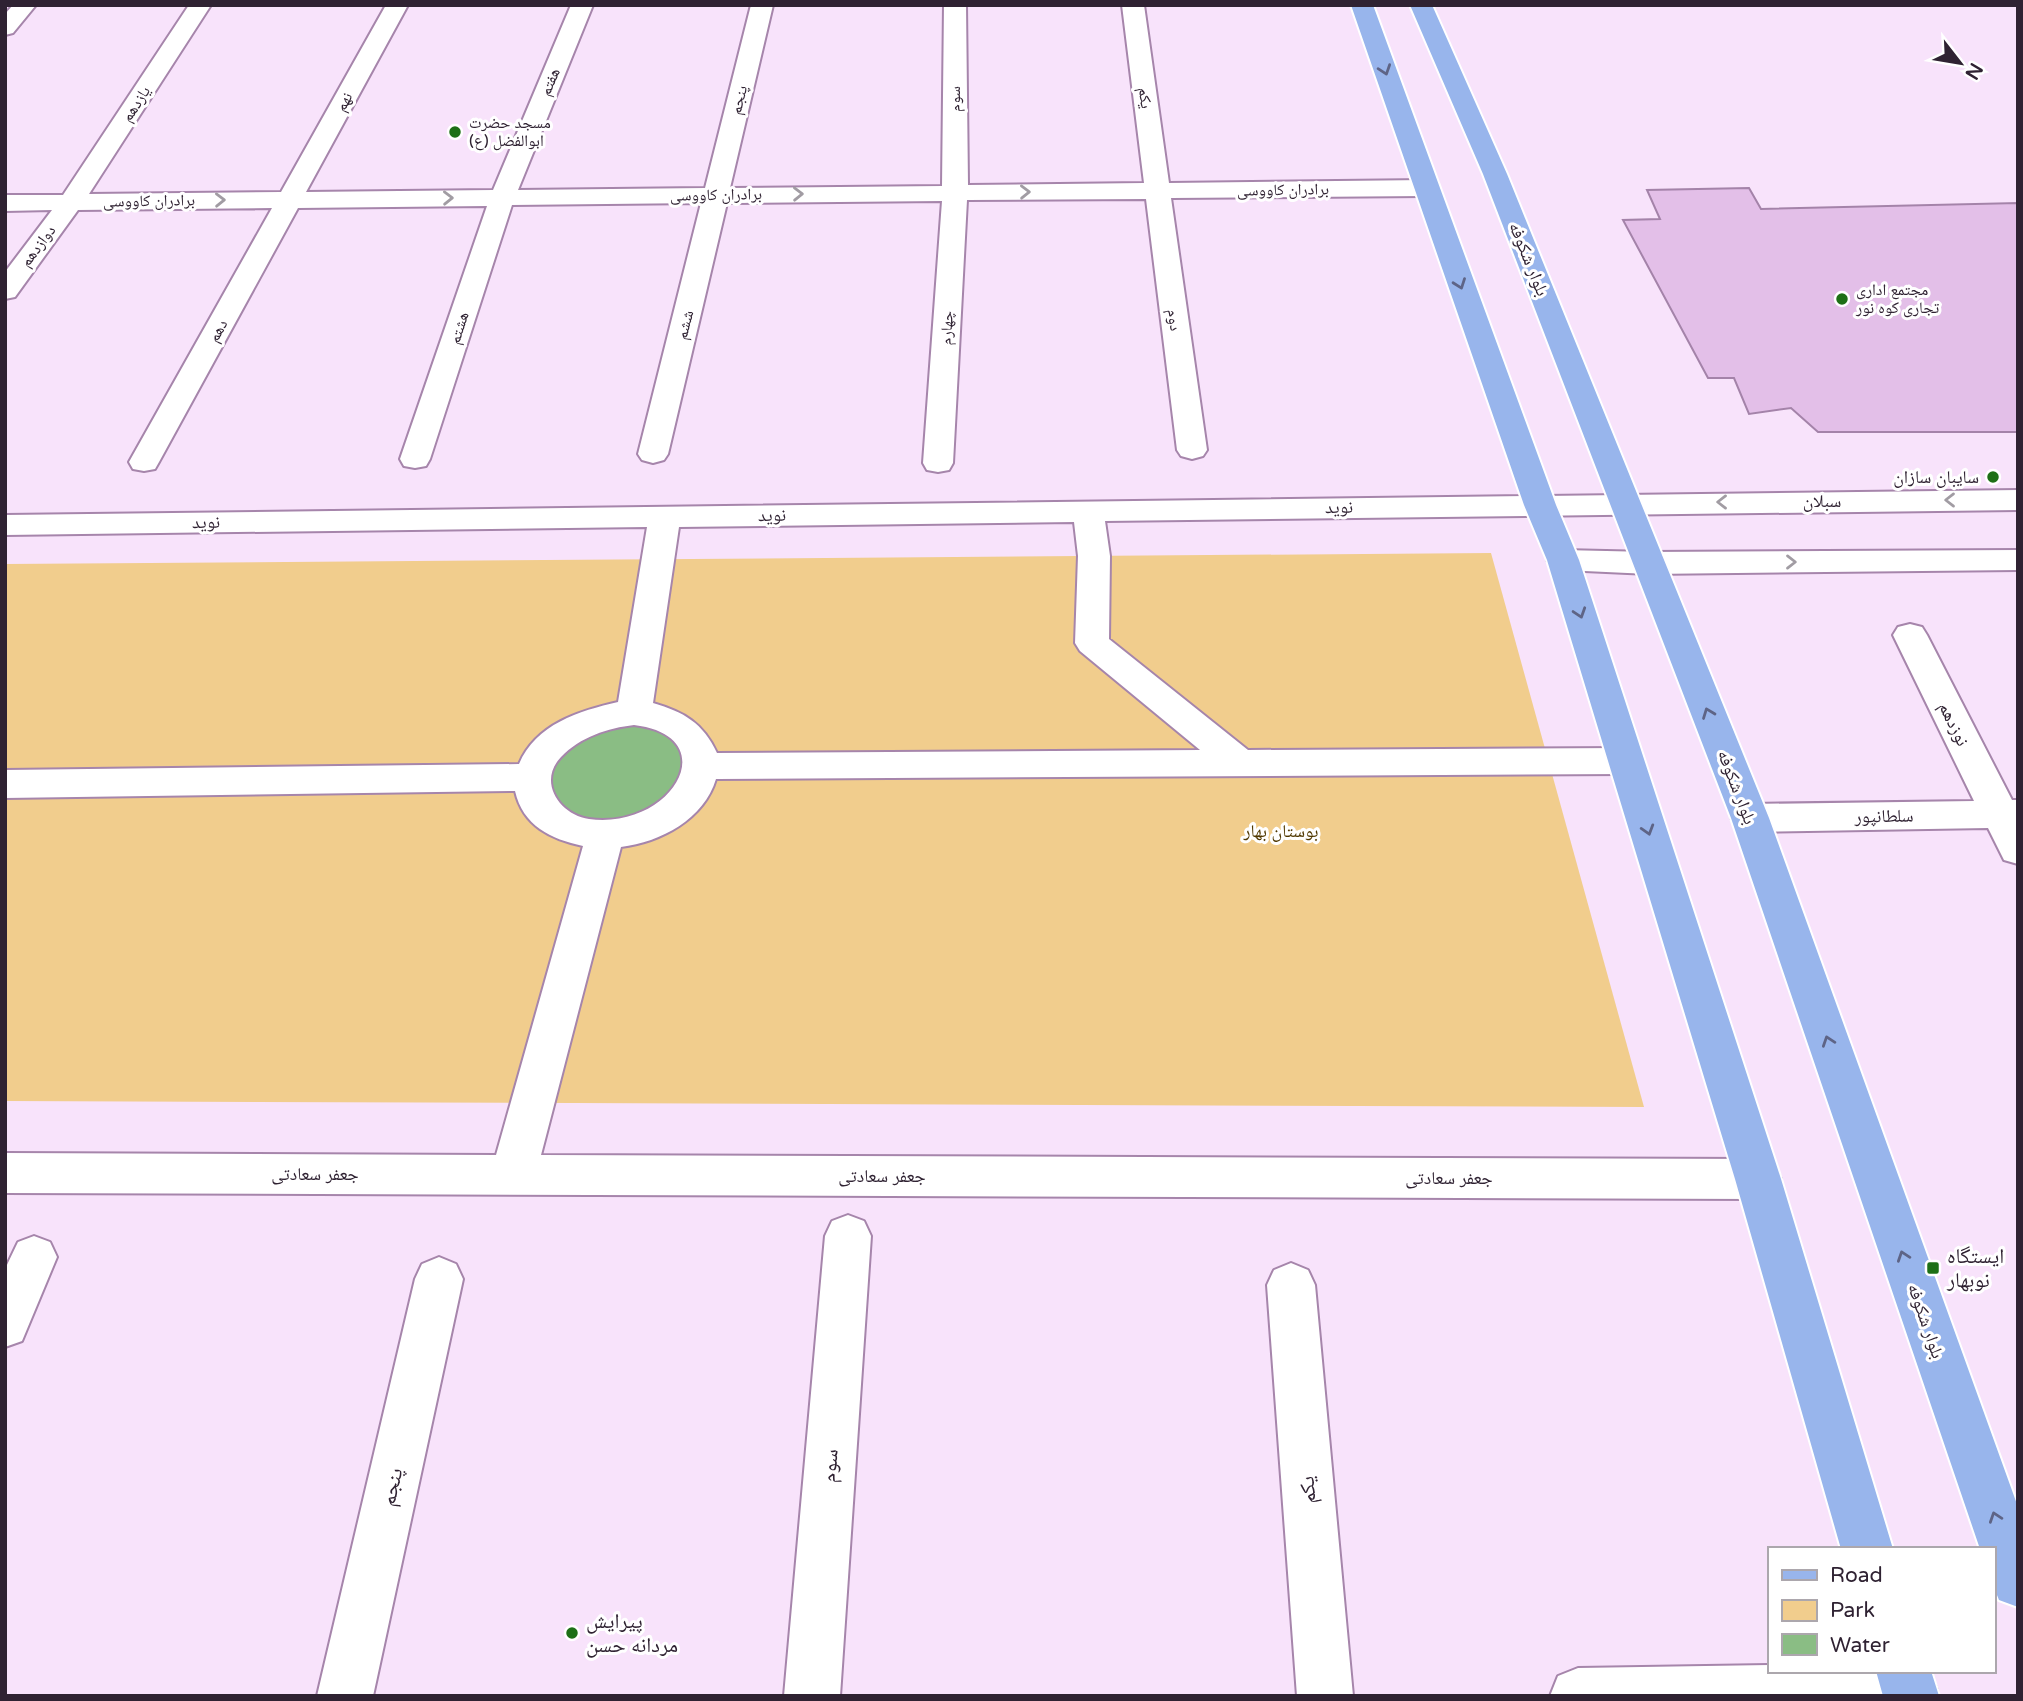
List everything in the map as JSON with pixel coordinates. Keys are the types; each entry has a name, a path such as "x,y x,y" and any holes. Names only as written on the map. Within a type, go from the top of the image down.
{"main road":[{"path":"1362,5 1540,505 1563,561 1758,1179 1866,1547"},
{"name":"بلوار شکوفه","path":"1421,5 1495,174 1749,818 2018,1581"}],"street":[{"path":"5,28 25,5"},
{"name":"یازدهم","path":"71,202 200,5"},
{"name":"نهم","path":"292,200 397,5"},
{"name":"هفتم","path":"502,198 582,5"},
{"name":"پنجم","path":"716,195 762,5"},
{"name":"سوم","path":"955,5 955,193"},
{"name":"یکم","path":"1133,5 1157,191"},
{"name":"برادران کاووسی","path":"5,202 1426,188"},
{"name":"دوم","path":"1157,191 1192,450"},
{"name":"چهارم","path":"939,463 955,193"},
{"name":"ششم","path":"653,454 716,195"},
{"name":"هشتم","path":"415,459 502,198"},
{"name":"دهم","path":"144,462 292,200"},
{"name":"دوازدهم","path":"5,291 71,202"},
{"name":"سبلان","path":"1540,505 2018,500"},
{"name":"نوید","path":"5,525 1540,505"},
{"path":"1088,510 1094,556 1092,643 1240,763"},
{"path":"634,712 665,516"},
{"path":"1563,561 1649,563 2018,560"},
{"name":"نوزدهم","path":"1910,635 2008,814"},
{"path":"634,712 647,712 662,718 685,732 695,742 700,766 696,783 682,804 660,821 638,831 605,836 584,835 565,828 549,817 539,804 534,777 546,752 564,735 585,723 604,716 634,712"},
{"path":"700,766 1626,761"},
{"path":"5,784 534,777"},
{"path":"2008,814 2018,850"},
{"name":"سلطانپور","path":"1749,818 2008,814"},
{"path":"513,1175 605,836"},
{"name":"جعفر سعادتی","path":"5,1173 1758,1179"},
{"name":"سوم","path":"812,1696 848,1236"},
{"path":"5,1325 34,1257"},
{"name":"پنجم","path":"345,1696 439,1279"},
{"name":"یکم","path":"1292,1284 1325,1696"},
{"path":"1578,1696 1908,1686"}],"green space":[{"name":"بوستان بهار","path":"1491,553 1644,1107 5,1101 5,564"}],"water":[{"path":"640,724 660,729 685,752 683,784 630,822 583,822 552,800 550,767 560,751 596,729"}],"building":[{"name":"مجتمع اداری تجاری کوه نور","path":"1749,188 1761,209 2018,203 2018,432 1818,432 1791,408 1749,414 1734,378 1708,378 1623,220 1660,219 1647,190"}],"place":[{"name":"مسجد حضرت ابوالفضل (ع)","path":"455,132"},
{"name":"مجتمع اداری تجاری کوه نور","path":"1842,299"},
{"name":"سایبان سازان","path":"1993,477"},
{"name":"ایستگاه نوبهار","path":"1933,1268"},
{"name":"پیرایش مردانه حسن","path":"572,1633"}]}
